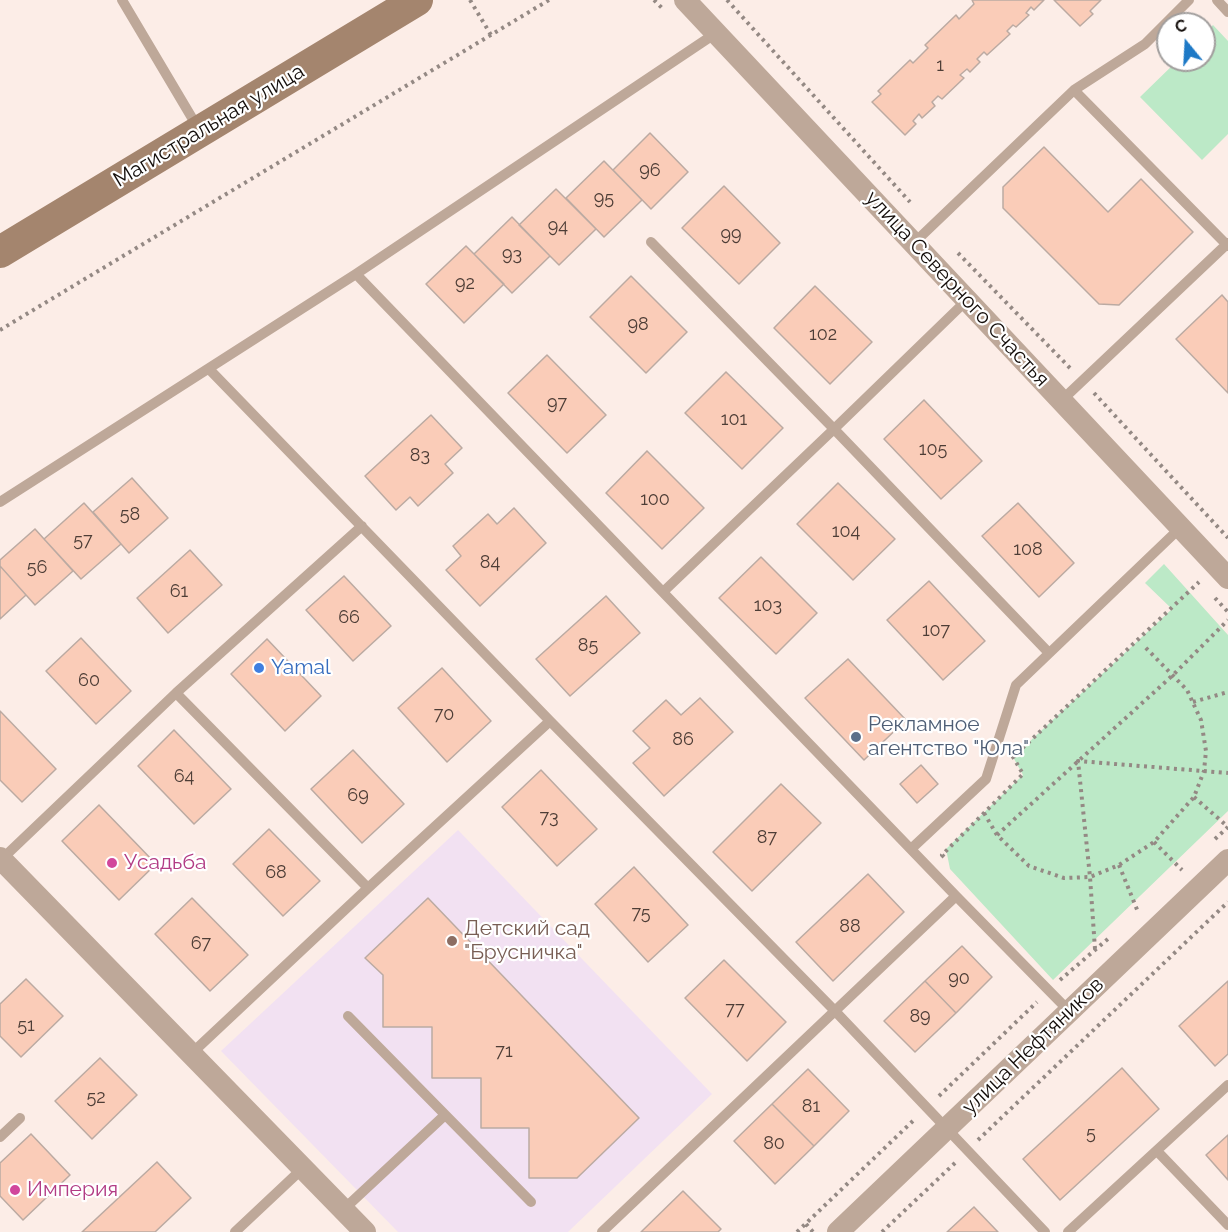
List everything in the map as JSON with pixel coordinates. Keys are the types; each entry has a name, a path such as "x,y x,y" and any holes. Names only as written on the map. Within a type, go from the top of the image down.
{"main road":[{"name":"Магистральная улица","path":"0,252 417,0"}],"street":[{"name":"улица Северного Счастья","path":"685,0 1228,578"},
{"path":"1,859 365,1232"},
{"name":"улица Нефтяников","path":"837,1232 1228,860"}],"lane":[{"path":"122,0 199,131"},
{"path":"914,243 1074,90 1145,44 1189,0"},
{"path":"1217,0 1228,12"},
{"path":"0,502 356,274 716,33"},
{"path":"1061,401 1227,244 1074,90"},
{"path":"651,242 1049,653"},
{"path":"356,274 1069,1011"},
{"path":"663,592 967,300"},
{"path":"209,369 835,1011 1045,1232"},
{"path":"1,859 176,693 362,526"},
{"path":"911,849 986,778 1016,685 1180,528"},
{"path":"176,693 368,888"},
{"path":"191,1054 550,721"},
{"path":"602,1232 956,896"},
{"path":"348,1016 531,1202"},
{"path":"1068,1232 1228,1085"},
{"path":"343,1210 445,1115"},
{"path":"0,1137 20,1118"},
{"path":"1157,1150 1228,1225"},
{"path":"235,1232 302,1168"}],"path":[{"path":"470,0 491,35"},
{"path":"0,330 549,0"},
{"path":"727,0 933,226 1228,538"},
{"path":"942,855 1023,774 1013,757 1199,582"},
{"path":"997,835 1173,675 1228,620"},
{"path":"984,813 997,835 1029,866 1064,878 1090,877 1119,865 1154,842 1194,797 1204,771 1206,751 1201,720 1186,690 1145,647"},
{"path":"1193,702 1228,692"},
{"path":"1078,761 1228,773"},
{"path":"1078,761 1095,950"},
{"path":"1194,797 1228,827"},
{"path":"1154,842 1182,870"},
{"path":"1119,865 1138,912"},
{"path":"882,1232 1228,902"},
{"path":"806,1224 813,1232"}],"shaded area":[{"name":"Детский сад \"Брусничка\"","path":"458,830 712,1094 568,1232 398,1232 221,1051"}],"green space":[{"path":"1216,28 1228,41 1228,134 1202,160 1140,97 1166,72 1216,72"},
{"path":"1164,564 1228,635 1228,811 1053,980 950,869 946,849 1023,775 1013,757 1172,609 1145,583"}],"building":[{"path":"972,0 1044,0 1034,10 1031,7 1026,13 1029,15 1016,27 1013,25 1007,31 1010,34 987,55 984,52 977,59 980,62 970,72 967,69 960,75 964,78 942,99 938,96 932,102 935,106 922,118 919,114 913,121 916,124 905,135 872,102 881,94 878,91 910,60 913,63 928,48 925,45 956,15 959,19 974,4"},
{"path":"1054,0 1101,0 1090,11 1093,14 1080,26"},
{"path":"650,133 688,172 651,209 613,170"},
{"path":"1044,147 1108,212 1141,179 1193,232 1119,305 1099,304 1003,208 1003,187"},
{"path":"604,161 642,200 604,237 566,198"},
{"path":"724,186 780,243 739,284 682,228"},
{"path":"556,189 596,229 559,265 519,225"},
{"path":"512,217 550,256 512,293 474,254"},
{"path":"466,246 504,284 464,323 426,284"},
{"path":"631,276 687,332 646,373 590,317"},
{"path":"815,286 872,342 830,384 774,328"},
{"path":"1222,295 1228,302 1228,393 1176,339"},
{"path":"547,355 606,415 567,453 508,393"},
{"path":"726,372 783,428 742,469 685,413"},
{"path":"924,400 982,461 941,499 884,439"},
{"path":"431,415 462,448 445,464 453,473 418,506 410,497 396,510 365,476"},
{"path":"647,451 704,508 662,549 606,493"},
{"path":"132,478 168,518 129,553 93,512"},
{"path":"838,483 895,539 853,580 797,524"},
{"path":"84,503 121,544 81,579 44,539"},
{"path":"1018,503 1074,563 1039,597 982,536"},
{"path":"514,508 546,543 480,606 446,570 461,556 453,546 488,514 497,524"},
{"path":"35,529 73,571 35,605 0,566 0,560"},
{"path":"190,550 222,585 168,633 137,598"},
{"path":"761,557 817,613 776,654 719,598"},
{"path":"0,566 26,595 0,619"},
{"path":"344,576 391,626 353,661 306,610"},
{"path":"929,581 985,641 943,680 887,620"},
{"path":"606,596 640,633 570,696 536,659"},
{"path":"81,638 131,691 96,724 46,671"},
{"path":"267,639 321,696 285,731 231,674"},
{"path":"848,659 906,720 864,760 805,698"},
{"path":"442,668 491,721 447,762 398,708"},
{"path":"700,698 733,732 664,796 633,763 650,748 633,731 666,700 681,715"},
{"path":"0,711 56,769 22,802 0,780"},
{"path":"174,730 231,789 194,824 138,766"},
{"path":"353,750 404,804 362,843 311,789"},
{"path":"921,765 938,784 917,803 900,784"},
{"path":"541,770 597,829 557,866 502,807"},
{"path":"781,784 821,823 752,891 713,852"},
{"path":"99,805 156,864 119,900 62,841"},
{"path":"269,829 320,881 283,916 233,864"},
{"path":"634,867 688,925 648,962 595,904"},
{"path":"868,874 904,912 833,981 796,942"},
{"path":"192,898 248,955 210,991 155,934"},
{"path":"428,898 639,1118 577,1178 529,1178 529,1128 481,1128 481,1078 432,1078 432,1027 383,1027 383,975 365,958"},
{"path":"962,946 992,977 956,1013 925,981"},
{"path":"724,960 786,1022 747,1061 685,998"},
{"path":"26,979 63,1016 21,1057 0,1036 0,1004"},
{"path":"925,981 956,1013 915,1052 884,1021"},
{"path":"1228,981 1228,1054 1215,1066 1179,1026"},
{"path":"100,1058 137,1095 92,1139 55,1101"},
{"path":"1122,1068 1159,1109 1060,1200 1023,1159"},
{"path":"808,1069 849,1111 814,1146 772,1104"},
{"path":"772,1104 814,1146 775,1184 734,1141"},
{"path":"31,1134 70,1175 23,1220 0,1196 0,1163"},
{"path":"1228,1135 1228,1180 1206,1155"},
{"path":"157,1162 191,1198 155,1232 82,1232"},
{"path":"683,1191 721,1229 718,1232 641,1232"},
{"path":"974,1207 998,1232 947,1232"}],"place":[{"name":"Yamal","path":"259,668"},
{"name":"Рекламное агентство \"Юла\"","path":"856,737"},
{"name":"Усадьба","path":"112,863"},
{"name":"Детский сад \"Брусничка\"","path":"452,941"},
{"name":"Империя","path":"15,1190"}]}
